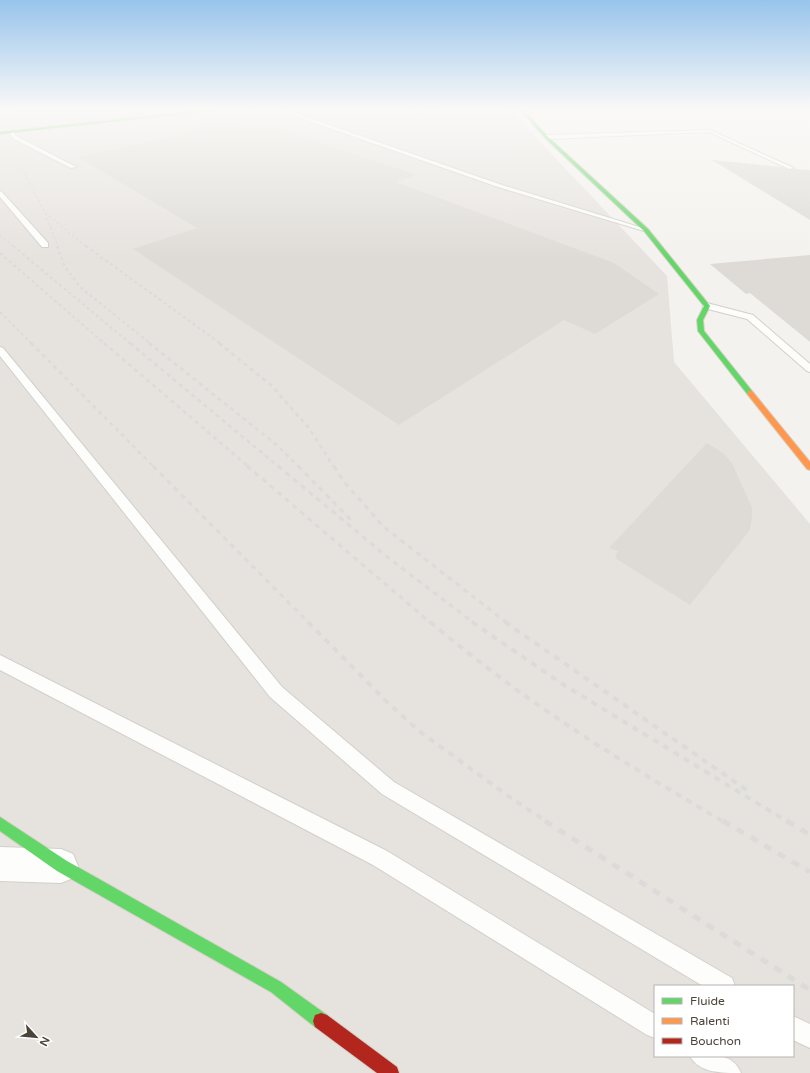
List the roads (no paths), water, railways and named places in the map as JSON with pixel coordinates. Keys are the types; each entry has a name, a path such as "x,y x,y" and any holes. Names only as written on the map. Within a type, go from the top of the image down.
{"street":[{"path":"570,159 646,230 707,306 700,320 701,331 810,467"},
{"path":"0,823 62,866 276,987 391,1073"},
{"path":"0,864 62,866"}],"lane":[{"path":"57,159 73,167"},
{"path":"422,159 500,186 646,230"},
{"path":"771,159 791,168"},
{"path":"0,193 44,245"},
{"path":"707,306 750,317 810,369"},
{"path":"0,350 271,686 282,697 388,788 722,985"},
{"path":"0,662 380,858 654,1026"},
{"path":"794,1028 810,1037"},
{"path":"704,1057 729,1073"}],"railway":[{"path":"15,159 23,170"},
{"path":"22,169 45,213"},
{"path":"45,213 87,247"},
{"path":"45,213 58,247"},
{"path":"0,235 14,247"},
{"path":"13,246 131,344"},
{"path":"57,246 65,267 81,288 151,344"},
{"path":"86,246 221,344"},
{"path":"0,253 105,344"},
{"path":"0,312 31,343"},
{"path":"31,343 154,467"},
{"path":"104,343 249,467"},
{"path":"130,343 279,467"},
{"path":"149,343 278,446 298,466"},
{"path":"219,343 272,386 309,428 334,467"},
{"path":"153,466 309,623"},
{"path":"247,466 431,623"},
{"path":"278,466 386,556 474,623"},
{"path":"298,466 351,520"},
{"path":"334,466 344,482 384,527 507,623"},
{"path":"308,622 385,700 419,731 511,798 547,822"},
{"path":"430,622 460,647 522,694 554,716 660,784 724,822"},
{"path":"472,622 564,685 788,822"},
{"path":"505,622 748,791"},
{"path":"545,821 810,990"},
{"path":"723,821 810,872"},
{"path":"787,821 810,835"}]}
